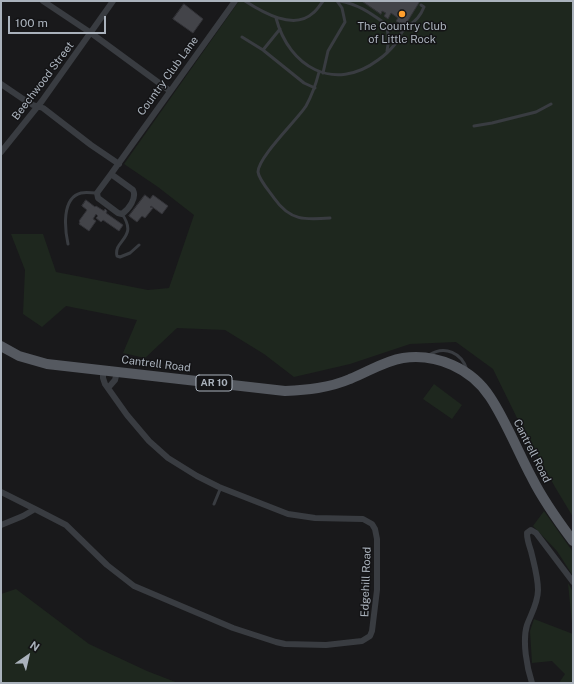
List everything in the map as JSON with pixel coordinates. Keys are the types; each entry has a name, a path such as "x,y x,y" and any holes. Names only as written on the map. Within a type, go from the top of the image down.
{"main road":[{"name":"Cantrell Road","path":"1,346 19,356 46,364 267,389 303,390 333,385 349,380 388,362 404,358 426,358 450,364 468,374 490,396 536,487 559,523 573,541"}],"street":[{"name":"Beechwood Street","path":"1,152 37,106 113,1"},
{"name":"Country Club Lane","path":"97,193 235,1"},
{"path":"47,2 170,91"},
{"path":"1,84 26,101 43,108 91,145 119,164"},
{"path":"97,193 98,198 118,213 122,214 135,198 134,190 111,174"},
{"name":"Edgehill Road","path":"34,509 45,513 66,525 107,565 134,586 233,628 285,644 326,645 362,641 370,636 374,628 377,590 377,539 375,529 372,524 363,519 315,518 288,514 197,476 158,450 127,415 108,388 103,380 103,371"},
{"path":"108,388 115,380 117,372"},
{"path":"1,492 34,509 23,516 1,525"},
{"path":"532,683 528,671 525,636 527,625 536,603 538,591 535,570 526,539 526,533 531,530 536,533 573,582"}],"lane":[{"path":"244,1 276,18 286,20 302,19 313,14 323,1"},
{"path":"330,218 299,219 287,213 261,181 258,173 262,161 302,111 315,88 328,51 345,22 342,8 338,1"},
{"path":"338,1 351,3 362,8 385,24 389,41 387,51"},
{"path":"276,18 288,46 294,54 312,69 321,73 343,75 361,70 378,60 396,43 402,33 416,21 424,7 421,4"},
{"path":"263,50 280,29"},
{"path":"242,37 263,50 304,83 315,88"},
{"path":"474,126 536,112 551,104"},
{"path":"68,244 65,230 65,217 73,198 81,193 97,193"},
{"path":"122,214 129,228 117,250 117,256 124,256 139,245"},
{"path":"214,504 221,487"}],"shaded area":[{"path":"239,1 573,1 573,517 518,420 493,369 456,342 410,344 350,364 294,377 264,354 225,330 177,328 145,358 123,353 137,320 66,306 42,327 23,314 25,270 11,234 43,234 56,272 148,290 169,288 194,215 158,187 124,164"},
{"path":"434,384 462,405 452,419 423,399"},
{"path":"544,511 573,552 573,576 557,551 533,526"},
{"path":"568,583 573,592 573,634"},
{"path":"16,589 89,644 147,671 178,683 1,683 1,594"},
{"path":"534,619 573,634 573,683 559,683 565,674 552,661 532,663 530,631"}],"building":[{"name":"The Country Club of Little Rock","path":"362,1 420,1 404,27 396,21 398,18 391,13 388,19 384,16 386,13 382,11 381,14"},
{"path":"184,4 203,19 193,33 173,19"},
{"path":"145,195 150,199 153,195 168,206 162,214 151,206 150,207 153,208 145,218 142,216 137,222 129,216"},
{"path":"86,200 95,207 96,206 104,211 105,209 107,211 106,213 123,225 119,231 103,220 101,222 96,218 98,216 96,214 93,219 96,221 89,231 79,224 79,221 87,210 82,206"}],"place":[{"name":"The Country Club of Little Rock","path":"402,14"}]}
